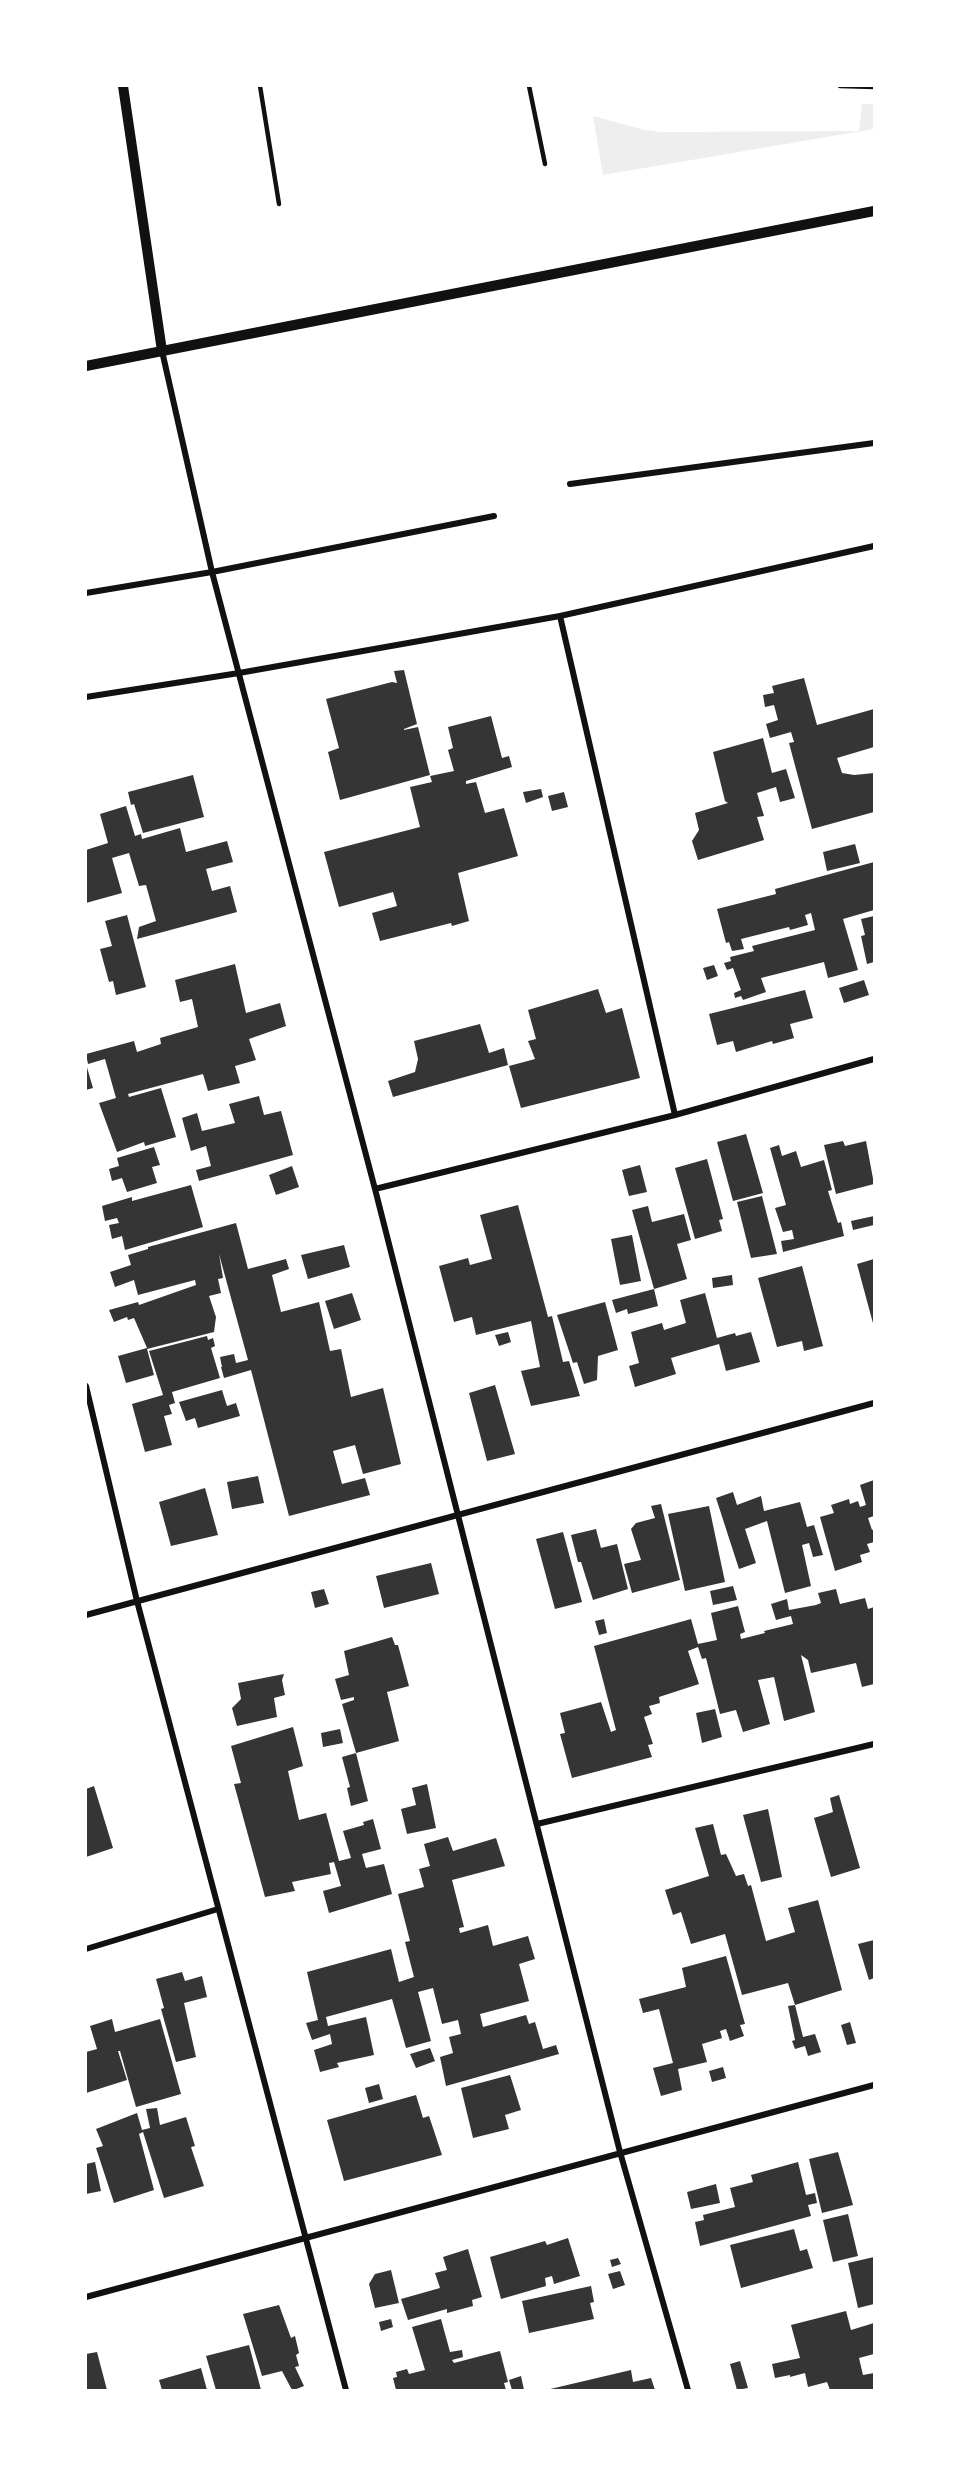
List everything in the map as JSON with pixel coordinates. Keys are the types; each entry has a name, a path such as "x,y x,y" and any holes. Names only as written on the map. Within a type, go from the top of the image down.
{"street":[{"path":"123,86 162,351 212,572 375,1189 456,1515 620,2152 688,2391"},
{"path":"86,366 874,211"},
{"path":"570,484 874,443"},
{"path":"86,593 212,572 494,516"},
{"path":"86,697 238,673 560,616 874,546"},
{"path":"560,616 675,1115"},
{"path":"375,1189 675,1115 874,1059"},
{"path":"86,1386 137,1601 346,2391"},
{"path":"86,1615 874,1403"},
{"path":"537,1824 874,1744"},
{"path":"86,1948 218,1909"},
{"path":"86,2297 304,2236 874,2085"}],"lane":[{"path":"260,86 279,204"},
{"path":"529,86 545,164"},
{"path":"840,86 874,87"}],"shaded area":[{"path":"862,104 874,104 874,129 603,175 593,116 645,130 662,132 859,131"}],"building":[{"path":"404,670 417,724 404,730 418,727 430,775 340,800 328,752 339,748 326,699 392,682 397,683 394,671"},
{"path":"804,678 817,725 874,709 874,747 837,758 842,773 854,775 874,773 874,812 812,829 789,743 794,742 791,732 770,738 766,724 778,720 774,705 765,707 763,695 774,693 772,686"},
{"path":"491,716 502,758 509,756 512,767 466,781 466,784 476,782 485,813 504,808 518,856 458,873 469,921 452,926 451,923 380,941 372,913 397,906 393,892 339,907 324,852 420,827 410,787 432,782 430,776 454,771 448,750 453,748 448,727"},
{"path":"763,738 772,773 786,769 795,798 780,802 776,787 757,793 764,816 757,817 764,840 698,860 692,841 699,830 695,813 728,803 725,801 713,752"},
{"path":"193,775 204,817 143,833 128,792"},
{"path":"541,789 543,797 526,803 523,792"},
{"path":"564,792 568,807 552,811 548,796"},
{"path":"126,806 135,836 141,834 142,839 180,828 186,852 227,841 233,862 206,869 212,891 230,886 237,912 137,939 139,927 156,921 146,885 139,886 129,853 112,858 122,893 86,903 86,850 108,843 100,814"},
{"path":"855,844 860,863 827,871 823,852"},
{"path":"874,862 874,910 843,919 858,970 828,978 824,962 761,978 766,992 743,1000 741,996 735,998 734,993 741,990 733,968 727,970 724,963 731,961 730,957 754,951 752,946 815,930 811,913 805,915 808,925 790,930 789,927 741,939 744,949 732,951 729,942 726,943 717,909 776,894 775,889"},
{"path":"127,915 146,987 116,995 113,981 109,982 100,949 112,946 105,921"},
{"path":"874,916 874,962 867,964 861,936 865,935 861,919"},
{"path":"235,964 246,1013 280,1003 286,1026 249,1039 256,1060 235,1066 240,1083 208,1091 203,1074 128,1094 129,1097 161,1088 176,1137 145,1146 144,1142 117,1152 99,1103 116,1098 105,1059 88,1064 86,1054 134,1041 137,1052 161,1044 160,1038 198,1027 192,999 180,1002 175,980"},
{"path":"714,965 718,976 707,980 703,968"},
{"path":"864,980 869,995 844,1003 839,988"},
{"path":"598,989 606,1013 622,1008 640,1078 521,1108 509,1066 535,1059 528,1041 536,1039 528,1010"},
{"path":"805,990 813,1018 790,1024 794,1038 773,1044 772,1041 736,1052 733,1041 717,1045 709,1014"},
{"path":"480,1024 489,1053 504,1048 508,1065 393,1097 388,1081 415,1072 418,1059 414,1041"},
{"path":"86,1064 93,1088 86,1090"},
{"path":"259,1096 264,1115 281,1111 293,1155 199,1181 196,1170 211,1166 206,1146 191,1151 182,1118 197,1113 202,1131 235,1123 229,1104"},
{"path":"746,1134 763,1193 733,1201 717,1142"},
{"path":"843,1141 845,1146 866,1141 874,1184 836,1194 824,1145"},
{"path":"779,1145 782,1156 796,1151 801,1167 824,1160 832,1190 828,1191 838,1223 841,1222 844,1236 783,1252 781,1241 794,1239 792,1230 783,1232 775,1208 786,1205 770,1148"},
{"path":"154,1147 160,1165 152,1167 157,1183 127,1192 122,1178 112,1181 109,1169 119,1166 117,1158"},
{"path":"707,1159 723,1219 719,1220 722,1231 695,1239 675,1168"},
{"path":"640,1165 647,1192 629,1196 622,1170"},
{"path":"292,1166 299,1187 276,1195 269,1175"},
{"path":"191,1185 203,1227 125,1250 122,1236 112,1239 109,1225 119,1223 117,1218 105,1221 102,1206 132,1197 132,1201"},
{"path":"762,1196 777,1254 751,1258 737,1202"},
{"path":"518,1205 548,1317 552,1316 563,1362 569,1361 580,1396 531,1406 521,1371 540,1367 531,1321 476,1335 472,1317 454,1322 439,1266 468,1258 470,1265 492,1259 480,1215"},
{"path":"648,1206 652,1222 684,1214 691,1240 677,1244 687,1279 654,1289 632,1210"},
{"path":"874,1216 874,1225 853,1230 851,1221"},
{"path":"236,1223 248,1269 286,1259 289,1269 272,1275 281,1312 319,1302 330,1351 341,1349 351,1397 383,1388 401,1464 363,1474 355,1445 333,1451 342,1484 365,1478 370,1495 289,1516 251,1370 224,1378 221,1367 220,1357 234,1354 236,1363 248,1360 219,1254 223,1278 218,1279 221,1293 209,1296 216,1317 214,1332 147,1349 154,1375 126,1383 118,1356 147,1348 134,1318 128,1320 127,1317 114,1322 109,1310 138,1302 139,1305 196,1285 195,1280 138,1295 134,1280 115,1287 110,1272 131,1265 128,1255 148,1249 148,1247"},
{"path":"632,1235 641,1281 620,1285 611,1239"},
{"path":"344,1245 350,1267 308,1279 301,1255"},
{"path":"874,1259 874,1327 857,1264"},
{"path":"802,1266 823,1346 804,1351 802,1341 777,1347 758,1278"},
{"path":"732,1275 733,1285 713,1288 712,1278"},
{"path":"654,1289 658,1306 628,1314 627,1309 616,1313 612,1300"},
{"path":"352,1293 361,1320 334,1329 325,1301"},
{"path":"705,1293 717,1338 751,1332 760,1362 726,1371 719,1344 671,1358 676,1374 635,1387 629,1366 639,1363 631,1332 662,1323 664,1330 686,1323 680,1300"},
{"path":"605,1302 618,1350 598,1356 597,1380 584,1384 577,1362 573,1363 557,1315"},
{"path":"508,1332 511,1342 499,1346 495,1335"},
{"path":"207,1336 208,1340 213,1338 215,1346 211,1348 220,1378 172,1392 175,1403 169,1405 172,1414 164,1416 172,1445 145,1452 132,1404 163,1395 149,1351"},
{"path":"495,1385 515,1454 487,1461 469,1393"},
{"path":"222,1390 227,1406 236,1403 240,1416 198,1428 195,1418 186,1421 179,1402"},
{"path":"258,1476 264,1503 232,1509 227,1482"},
{"path":"874,1480 874,1516 868,1518 872,1530 874,1529 874,1542 867,1544 870,1552 860,1555 862,1562 835,1571 820,1517 834,1513 831,1505 849,1499 850,1504 858,1501 860,1507 866,1505 860,1485"},
{"path":"205,1488 218,1535 171,1546 159,1502"},
{"path":"733,1492 737,1505 761,1496 764,1511 800,1502 807,1527 814,1525 823,1555 813,1557 809,1543 802,1545 811,1586 785,1593 767,1521 745,1529 756,1563 739,1569 716,1498"},
{"path":"661,1504 680,1580 632,1593 624,1564 641,1560 631,1529 636,1523 655,1518 651,1506"},
{"path":"709,1506 725,1582 685,1591 668,1514"},
{"path":"596,1529 601,1548 617,1544 628,1589 593,1600 581,1562 578,1562 571,1535"},
{"path":"563,1532 582,1602 555,1609 536,1539"},
{"path":"431,1563 439,1594 384,1608 376,1576"},
{"path":"733,1586 737,1600 713,1605 710,1591"},
{"path":"324,1589 329,1604 315,1608 311,1592"},
{"path":"836,1589 840,1604 865,1598 868,1609 874,1607 874,1684 862,1687 856,1663 811,1673 808,1660 801,1655 815,1712 784,1721 774,1677 758,1680 770,1724 743,1732 736,1710 720,1714 706,1658 702,1659 698,1647 688,1651 699,1684 659,1697 660,1703 649,1706 652,1714 644,1717 653,1744 648,1745 652,1757 572,1778 560,1734 565,1733 560,1713 601,1702 611,1732 616,1730 594,1646 691,1619 698,1644 717,1640 711,1613 738,1606 745,1632 740,1634 741,1639 793,1624 791,1616 776,1620 771,1604 787,1599 789,1610 816,1605 821,1603 818,1593"},
{"path":"604,1619 607,1633 599,1635 595,1621"},
{"path":"392,1637 395,1645 398,1645 409,1686 387,1692 399,1741 356,1753 342,1704 354,1700 354,1697 341,1700 335,1679 349,1675 344,1651"},
{"path":"284,1674 282,1680 285,1695 274,1698 277,1717 237,1726 232,1708 241,1699 238,1683"},
{"path":"715,1709 722,1737 702,1743 696,1713"},
{"path":"293,1727 303,1766 288,1771 299,1820 326,1813 339,1861 351,1858 343,1831 364,1825 363,1822 373,1819 381,1849 362,1854 366,1868 384,1864 392,1894 329,1913 323,1891 341,1886 334,1862 329,1863 331,1874 292,1882 295,1891 265,1897 234,1784 241,1783 231,1746"},
{"path":"340,1729 343,1743 323,1747 321,1733"},
{"path":"356,1753 368,1801 351,1806 347,1788 350,1787 342,1757"},
{"path":"427,1784 436,1828 407,1834 401,1809 416,1805 412,1788"},
{"path":"94,1786 113,1848 86,1857 86,1789"},
{"path":"839,1795 860,1868 831,1877 814,1818 833,1812 830,1798"},
{"path":"768,1809 782,1877 761,1882 743,1815"},
{"path":"713,1824 721,1855 726,1854 736,1876 744,1874 748,1886 751,1885 766,1941 795,1932 788,1908 818,1900 842,1990 795,2005 788,1983 742,1995 725,1934 691,1944 681,1912 673,1915 665,1890 709,1876 695,1828"},
{"path":"448,1837 453,1851 496,1838 505,1866 452,1880 464,1927 459,1928 460,1933 488,1925 493,1946 528,1936 535,1959 519,1964 529,2001 480,2014 483,2027 526,2015 529,2024 535,2022 543,2049 556,2045 559,2054 446,2086 440,2057 453,2053 449,2037 461,2034 458,2020 442,2024 433,1988 418,1992 431,2041 406,2048 392,1999 326,2017 328,2026 366,2017 374,2055 337,2063 339,2067 320,2072 314,2050 332,2044 330,2034 312,2040 306,2023 318,2020 307,1972 391,1949 399,1982 414,1977 405,1942 410,1941 398,1894 424,1887 419,1869 430,1866 424,1844"},
{"path":"874,1940 874,1978 869,1980 858,1944"},
{"path":"726,1956 745,2024 740,2025 744,2036 730,2041 726,2029 720,2031 722,2038 702,2044 707,2062 678,2069 682,2090 661,2096 653,2068 673,2063 659,2009 643,2013 639,1999 686,1987 682,1968"},
{"path":"182,1972 185,1981 202,1976 207,1997 184,2003 196,2057 176,2062 161,2009 164,2008 156,1979"},
{"path":"795,2005 803,2037 815,2034 821,2052 808,2056 805,2046 795,2049 788,2006"},
{"path":"112,2019 115,2032 160,2019 181,2094 136,2107 120,2051 118,2051 127,2080 86,2093 86,2052 97,2049 90,2026"},
{"path":"850,2022 856,2043 847,2045 841,2025"},
{"path":"430,2048 435,2061 416,2068 410,2054"},
{"path":"723,2067 726,2078 712,2082 709,2071"},
{"path":"510,2075 521,2110 505,2115 509,2129 473,2138 461,2088"},
{"path":"379,2084 383,2099 369,2103 365,2088"},
{"path":"416,2095 423,2118 429,2116 442,2155 344,2181 327,2120"},
{"path":"157,2108 160,2125 186,2117 195,2146 191,2147 204,2186 164,2198 143,2132 139,2134 154,2190 114,2203 96,2148 103,2146 96,2129 137,2113 142,2130 150,2128 146,2109"},
{"path":"838,2152 853,2205 822,2213 809,2159"},
{"path":"95,2162 101,2191 86,2194 86,2164"},
{"path":"798,2162 806,2195 815,2193 817,2203 808,2205 811,2216 700,2246 695,2222 704,2220 703,2215 735,2207 730,2188 753,2182 751,2175"},
{"path":"716,2184 720,2203 691,2209 687,2192"},
{"path":"848,2214 858,2256 833,2262 823,2220"},
{"path":"794,2229 800,2251 807,2249 813,2268 741,2288 730,2245"},
{"path":"568,2238 580,2276 554,2284 552,2276 545,2278 546,2286 501,2299 490,2257 545,2241 547,2245"},
{"path":"468,2249 482,2297 472,2300 473,2306 447,2313 447,2309 408,2320 401,2299 440,2288 435,2273 447,2270 443,2257"},
{"path":"874,2257 874,2304 858,2308 848,2263"},
{"path":"618,2258 621,2264 612,2267 610,2260"},
{"path":"391,2270 399,2303 375,2308 369,2284 375,2274"},
{"path":"620,2271 625,2285 613,2289 608,2274"},
{"path":"591,2286 594,2302 590,2303 594,2319 529,2333 522,2301"},
{"path":"279,2305 291,2338 295,2336 299,2353 296,2355 299,2366 295,2367 304,2386 294,2390 282,2371 262,2376 243,2314"},
{"path":"846,2311 851,2330 874,2323 874,2354 859,2358 863,2375 874,2373 874,2390 830,2390 827,2382 808,2387 805,2373 775,2378 772,2364 800,2358 791,2325"},
{"path":"391,2319 393,2327 381,2331 379,2322"},
{"path":"441,2319 450,2352 462,2350 463,2357 452,2360 454,2363 500,2351 508,2382 504,2383 506,2390 396,2390 393,2378 397,2377 396,2372 407,2369 409,2374 425,2370 412,2327"},
{"path":"249,2345 261,2390 216,2390 206,2356"},
{"path":"97,2352 107,2390 86,2390 86,2354"},
{"path":"740,2361 748,2388 737,2390 730,2364"},
{"path":"201,2368 207,2390 162,2390 159,2380"},
{"path":"631,2370 633,2382 651,2378 655,2390 546,2390"},
{"path":"521,2376 524,2390 512,2390 509,2380"}]}
